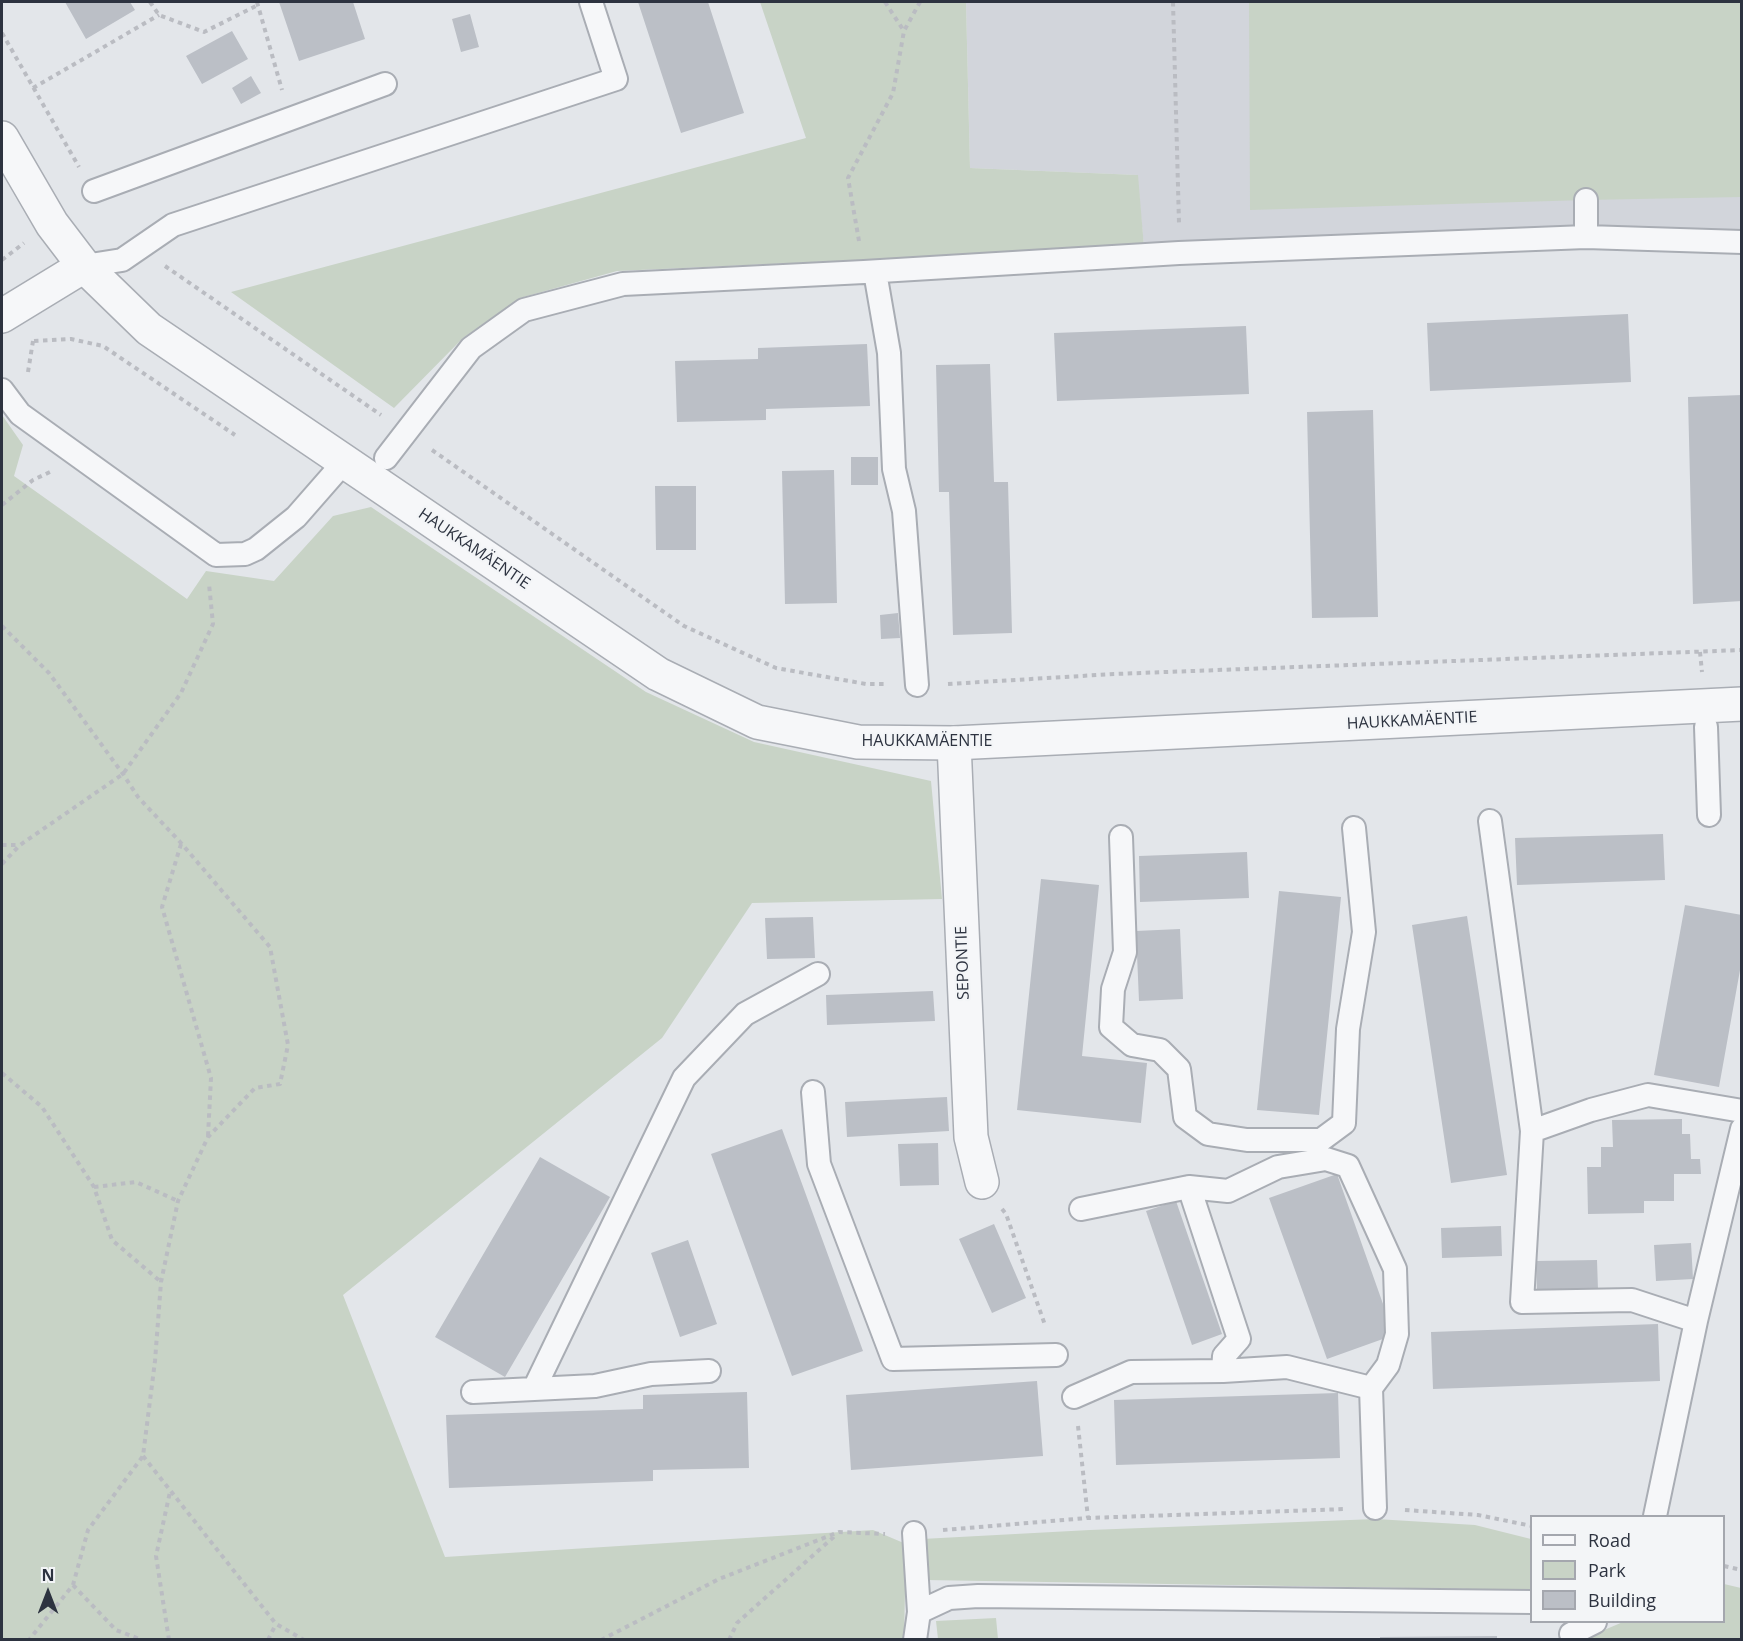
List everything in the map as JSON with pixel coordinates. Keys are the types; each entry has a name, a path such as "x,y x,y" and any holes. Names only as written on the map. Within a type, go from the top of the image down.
{"street":[{"name":"HAUKKAMÄENTIE","path":"2,138 52,224 84,266 149,329 658,674 757,722 858,742 954,743 1742,704"},
{"path":"7,314 84,266"},
{"name":"SEPONTIE","path":"954,743 971,1137 982,1182"}],"lane":[{"path":"84,266 122,260 173,225 616,79 591,2"},
{"path":"94,191 385,84"},
{"path":"1586,200 1586,237"},
{"path":"386,458 471,348 524,310 623,284 1179,253 1586,237 1742,242"},
{"path":"870,272 889,353 894,469 904,511 917,686"},
{"path":"2,390 20,414 210,551 245,554 256,549 296,517 345,461"},
{"path":"1706,728 1709,814"},
{"path":"1490,821 1532,1131 1521,1302 1632,1300 1696,1321"},
{"path":"1121,837 1125,952 1113,989 1112,1027 1132,1045 1161,1050 1179,1069 1185,1117 1208,1134 1247,1140 1321,1140 1344,1123 1348,1029 1365,932 1354,828"},
{"path":"534,1389 684,1078 745,1014 818,974"},
{"path":"813,1092 819,1164 893,1359 1056,1355"},
{"path":"1532,1131 1591,1110 1648,1095 1742,1111"},
{"path":"1655,1515 1696,1321 1742,1129"},
{"path":"1081,1209 1189,1188 1228,1191 1278,1167 1326,1159 1348,1166 1395,1269 1397,1334 1388,1365 1371,1388 1375,1508"},
{"path":"1189,1188 1239,1339 1224,1356 1223,1371"},
{"path":"1074,1397 1131,1372 1223,1371 1287,1367 1371,1388"},
{"path":"473,1392 596,1386 651,1374 709,1371"},
{"path":"903,1534 919,1612 915,1640"},
{"path":"919,1612 949,1598 978,1596 1530,1602"},
{"path":"1569,1632 1592,1623"}],"path":[{"path":"150,2 159,15 204,32 258,3 291,118"},
{"path":"885,2 904,31"},
{"path":"870,272 848,178 893,93 904,31 920,2"},
{"path":"1173,2 1179,253"},
{"path":"33,87 159,15"},
{"path":"2,33 94,191"},
{"path":"2,260 28,241"},
{"path":"138,249 199,288 684,626 776,668 866,684 917,686 1113,674 1742,650"},
{"path":"7,314 33,341 71,339 103,346 235,435"},
{"path":"33,341 28,368 33,423"},
{"path":"2,505 33,480 80,457"},
{"path":"2,864 20,845 123,774 181,693 213,624 210,551"},
{"path":"2,626 49,673 138,797 181,843 270,947 288,1045 280,1084 255,1088 208,1137 178,1201 162,1282 155,1361 142,1456 88,1530 73,1585 29,1640"},
{"path":"181,843 162,907 211,1078 208,1137"},
{"path":"2,845 20,845"},
{"path":"2,1073 42,1107 94,1187 112,1240 162,1282"},
{"path":"94,1187 136,1182 178,1201"},
{"path":"142,1456 276,1624 304,1640"},
{"path":"169,1640 156,1556 171,1491"},
{"path":"601,1640 719,1579 839,1532 903,1534 1088,1518 1375,1508 1478,1515 1530,1526"},
{"path":"729,1640 737,1623 839,1532"},
{"path":"1725,1566 1742,1569"},
{"path":"73,1585 116,1630 142,1640"},
{"path":"268,1640 276,1624"}],"shaded area":[{"path":"966,2 1741,2 1741,247 1144,247 1137,175 970,168"}],"green space":[{"path":"760,2 966,2 970,168 1138,175 1144,247 617,271 520,298 463,338 394,408 231,292 806,138"},
{"path":"1249,2 1741,2 1741,197 1250,210"},
{"path":"2,415 23,445 14,476 187,599 206,571 274,581 333,516 371,507 646,692 754,742 931,781 942,899 752,903 662,1038 343,1295 445,1557 873,1530 906,1544 904,1639 2,1639"},
{"path":"1376,1519 1475,1525 1530,1539 1530,1590 925,1580 922,1539"},
{"path":"1725,1584 1741,1588 1741,1639 1590,1640 1590,1636 1621,1623 1725,1623"},
{"path":"996,1618 998,1639 938,1639 936,1621"}],"building":[{"path":"65,2 130,2 135,10 86,39"},
{"path":"279,2 353,2 365,39 299,61"},
{"path":"638,2 708,2 744,113 681,133"},
{"path":"470,14 479,47 461,52 452,19"},
{"path":"232,31 248,59 202,84 186,56"},
{"path":"251,76 261,93 241,104 232,88"},
{"path":"1628,314 1631,382 1430,391 1427,323"},
{"path":"1246,326 1249,394 1057,401 1054,333"},
{"path":"867,344 870,406 766,409 766,420 677,422 675,361 758,359 758,348"},
{"path":"990,364 994,482 1008,482 1012,633 953,635 949,492 939,492 936,365"},
{"path":"1742,395 1742,601 1693,604 1688,397"},
{"path":"1373,410 1378,617 1312,618 1307,412"},
{"path":"851,457 878,457 878,485 851,485"},
{"path":"834,470 837,603 785,604 782,471"},
{"path":"655,486 696,486 696,550 656,550"},
{"path":"898,613 900,638 881,639 880,615"},
{"path":"1663,834 1665,880 1517,885 1515,838"},
{"path":"1247,852 1249,898 1140,902 1139,856"},
{"path":"1041,879 1099,885 1082,1056 1147,1063 1141,1123 1017,1110"},
{"path":"1279,891 1341,897 1319,1115 1257,1110"},
{"path":"1685,905 1742,915 1742,959 1719,1087 1654,1075"},
{"path":"1467,916 1507,1175 1451,1183 1412,925"},
{"path":"813,917 815,958 767,959 765,918"},
{"path":"1180,929 1183,999 1139,1001 1136,931"},
{"path":"933,991 935,1021 827,1025 826,995"},
{"path":"947,1097 949,1131 847,1137 845,1102"},
{"path":"1682,1119 1682,1134 1690,1134 1691,1159 1700,1159 1701,1174 1674,1174 1674,1201 1644,1201 1644,1213 1588,1214 1587,1167 1601,1167 1601,1147 1613,1147 1612,1120"},
{"path":"782,1129 863,1351 792,1376 711,1154"},
{"path":"938,1143 939,1185 900,1186 898,1144"},
{"path":"540,1157 610,1197 505,1377 435,1337"},
{"path":"1337,1174 1394,1335 1327,1359 1269,1198"},
{"path":"1176,1201 1222,1334 1192,1345 1146,1211"},
{"path":"994,1224 1026,1298 992,1313 959,1239"},
{"path":"1501,1226 1502,1256 1442,1258 1441,1228"},
{"path":"688,1240 717,1324 680,1337 651,1253"},
{"path":"1691,1243 1693,1279 1656,1281 1654,1245"},
{"path":"1597,1260 1598,1290 1537,1292 1536,1261"},
{"path":"1658,1324 1660,1381 1433,1389 1431,1332"},
{"path":"1037,1381 1043,1456 851,1470 846,1395"},
{"path":"747,1392 749,1468 653,1470 653,1481 449,1488 446,1415 643,1409 643,1395"},
{"path":"1338,1393 1340,1458 1116,1465 1114,1400"},
{"path":"1497,1636 1497,1640 1380,1640 1380,1637"}]}
